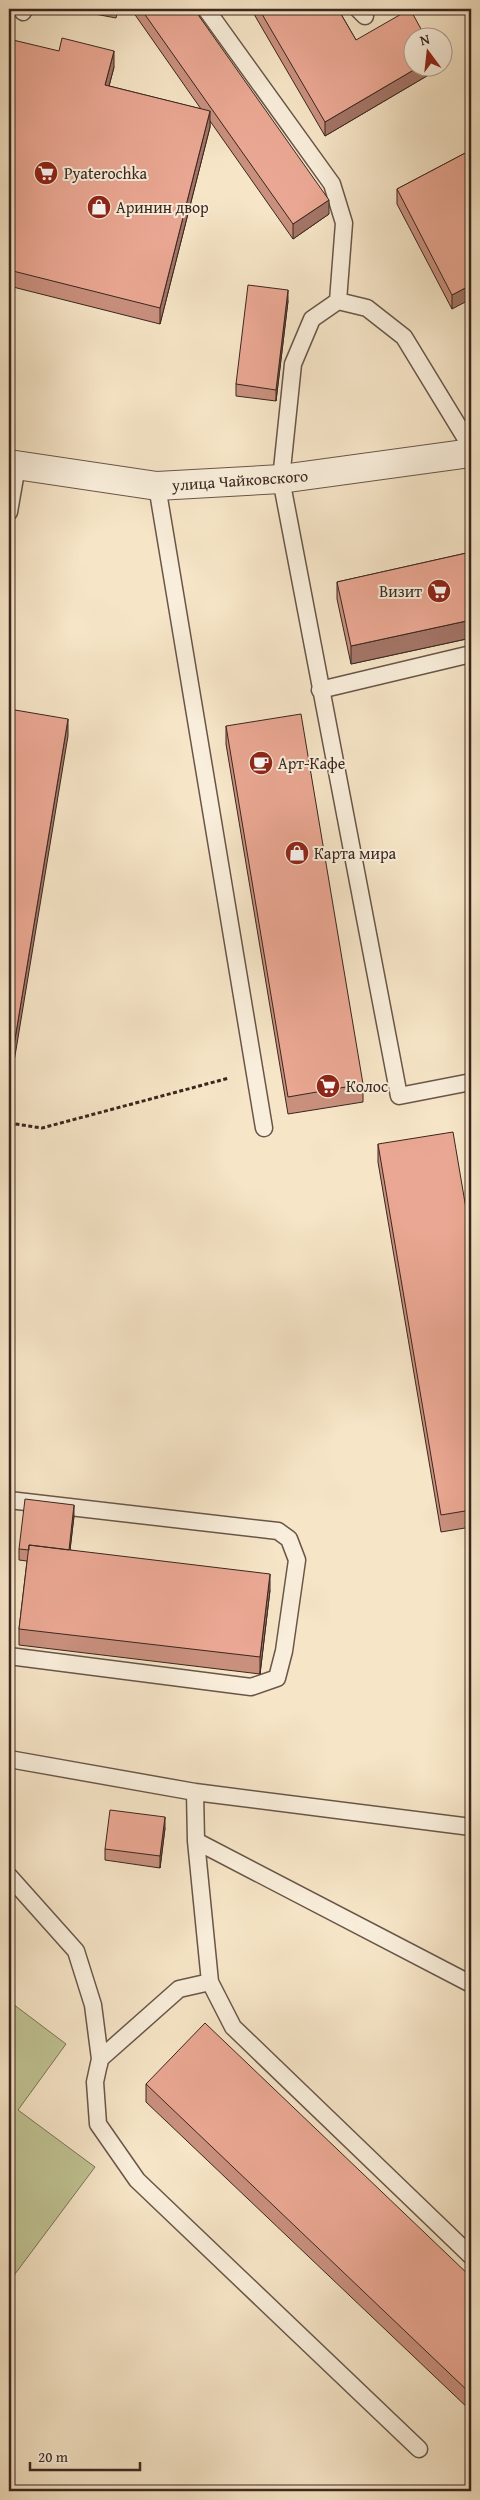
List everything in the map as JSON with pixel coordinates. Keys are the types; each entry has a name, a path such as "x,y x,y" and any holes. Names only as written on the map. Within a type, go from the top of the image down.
{"street":[{"name":"улица Чайковского","path":"13,465 157,486 281,478 471,453"}],"lane":[{"path":"206,9 332,184 344,223 338,302"},
{"path":"471,447 404,337 367,308 338,302 312,318 293,364 281,478 399,1096 471,1082"},
{"path":"9,512 13,465"},
{"path":"157,486 264,1128"},
{"path":"320,690 471,654"},
{"path":"9,1500 278,1531 289,1539 296,1560 284,1651 277,1678 251,1687 9,1656"},
{"path":"9,1759 195,1792 471,1827"},
{"path":"195,1792 196,1840 210,1982 233,2027 471,2256"},
{"path":"196,1840 471,1984"},
{"path":"9,1876 76,1951 92,2005 100,2059 95,2082 98,2124 137,2180 419,2449"},
{"path":"100,2059 180,1989 210,1982"}],"path":[{"path":"9,1123 42,1128 255,1071"}],"green space":[{"path":"9,2001 66,2044 18,2110 95,2167 9,2282"}],"building":[{"path":"100,9 117,9 116,12"},
{"path":"141,9 194,9 329,200 293,224"},
{"path":"259,9 338,9 356,40 410,9 420,28 402,28 402,77 325,122"},
{"name":"Аринин двор","path":"62,38 114,51 105,85 210,111 160,308 9,270 9,58 13,40 59,51"},
{"path":"471,150 471,285 452,295 397,189"},
{"path":"248,285 288,290 276,390 236,384"},
{"path":"471,552 471,620 351,646 337,582"},
{"path":"9,709 68,719 9,1075"},
{"path":"301,714 363,1084 288,1097 226,726"},
{"path":"453,1132 471,1238 471,1510 441,1515 378,1144"},
{"path":"25,1499 74,1505 69,1550 29,1545 29,1550 19,1549"},
{"path":"29,1545 270,1574 260,1657 19,1629"},
{"path":"110,1810 165,1817 160,1856 105,1849"},
{"path":"205,2023 471,2277 471,2394 146,2084"}],"place":[{"name":"Pyaterochka","path":"46,173"},
{"name":"Аринин двор","path":"99,207"},
{"name":"Визит","path":"439,591"},
{"name":"Арт-Кафе","path":"261,763"},
{"name":"Карта мира","path":"297,853"},
{"name":"Колос","path":"328,1086"}]}
